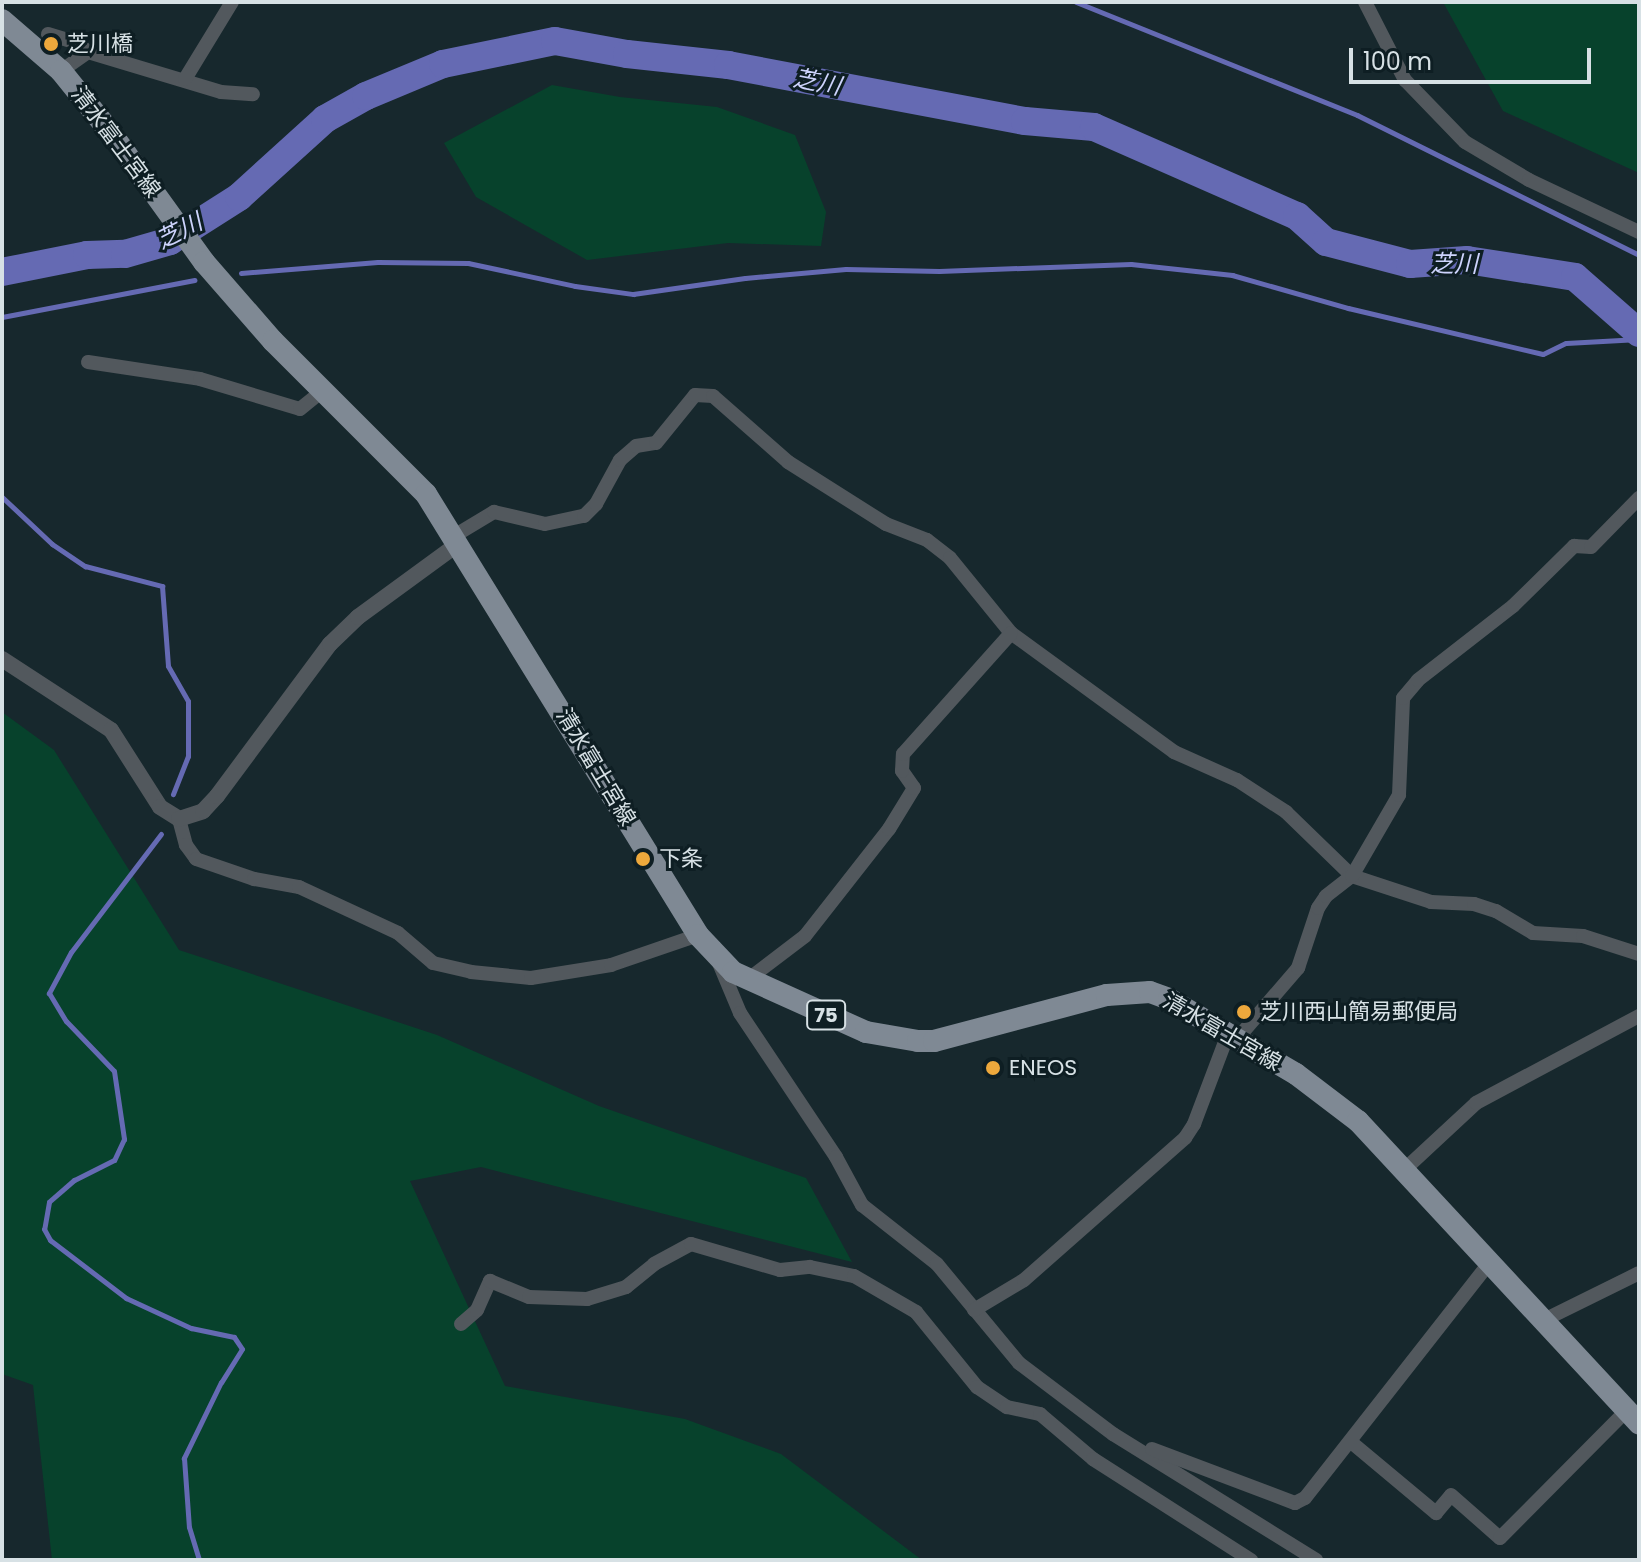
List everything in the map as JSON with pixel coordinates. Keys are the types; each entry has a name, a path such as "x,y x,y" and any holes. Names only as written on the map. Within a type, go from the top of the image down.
{"main road":[{"name":"清水富士宮線","path":"2,20 61,71 111,133 204,262 322,391 426,494 698,935 746,981 885,1038 934,1041 1130,991 1150,992 1169,999 1327,1095 1358,1121 1632,1418"}],"street":[{"path":"185,79 232,2"},
{"path":"1365,2 1405,80 1465,142 1529,180 1639,232"},
{"path":"48,34 77,43 88,52 221,92 253,94"},
{"path":"61,71 88,52"},
{"path":"88,362 200,379 300,409 322,391"},
{"path":"179,819 203,811 217,796 330,644 358,617 494,512 545,524 584,516 596,504 620,460 636,446 656,443 695,395 713,396 788,462 886,524 927,540 939,549 1011,633 1174,752 1237,780 1286,812 1352,876 1431,902 1474,904 1496,911 1533,933 1583,936 1639,954"},
{"path":"974,1310 1024,1280 1185,1138 1232,1037 1298,968 1318,908 1326,896 1352,876 1399,795 1403,698 1418,680 1513,606 1574,546 1591,547 1639,498"},
{"path":"746,981 805,936 874,849 914,788 902,771 903,754 1011,633"},
{"path":"2,659 111,730 160,807 179,819 186,845 196,859 254,879 299,887 398,933 433,963 471,972 531,978 598,968 698,935"},
{"path":"716,955 740,1013 836,1157 862,1205 937,1264 1019,1363 1113,1434 1129,1441 1295,1503 1305,1498 1351,1442 1489,1263"},
{"path":"1404,1170 1476,1103 1639,1016"},
{"path":"461,1324 477,1310 490,1281 529,1297 587,1299 626,1287 654,1264 691,1244 780,1270 810,1267 854,1276 916,1312 977,1387 1007,1407 1040,1414 1093,1459 1251,1560"},
{"path":"1542,1321 1639,1273"},
{"path":"1351,1442 1436,1513 1451,1495 1500,1538 1632,1418"},
{"path":"1129,1441 1316,1560"}],"green space":[{"path":"1443,2 1639,2 1639,173 1503,111"},
{"path":"552,85 620,97 717,107 795,135 826,212 821,246 728,243 587,260 476,197 444,143"},
{"path":"2,712 54,750 179,950 437,1035 599,1106 806,1178 852,1262 481,1167 410,1181 505,1386 685,1419 781,1454 922,1560 52,1560 33,1385 2,1374"}],"waterway":[{"path":"1076,2 1357,115 1639,255"},
{"name":"芝川","path":"2,272 87,255 125,254 170,241 239,197 325,119 366,96 443,64 555,41 627,54 728,65 1025,121 1094,127 1297,216 1326,242 1410,264 1467,260 1575,277 1639,333"},
{"path":"241,273 378,262 468,263 575,286 633,294 745,278 846,269 939,271 1131,264 1232,275 1348,308 1543,354 1566,343 1639,339"},
{"path":"2,317 194,280"},
{"path":"2,497 52,544 85,566 162,586 168,666 188,701 188,756 173,794"},
{"path":"161,834 71,952 49,993 66,1021 114,1071 124,1139 114,1160 74,1180 49,1202 44,1229 50,1240 126,1298 191,1328 234,1337 242,1349 221,1382 184,1458 189,1527 199,1560"}],"place":[{"name":"芝川橋","path":"51,44"},
{"name":"下条","path":"643,859"},
{"name":"芝川西山簡易郵便局","path":"1244,1012"},
{"name":"ENEOS","path":"993,1068"}]}
